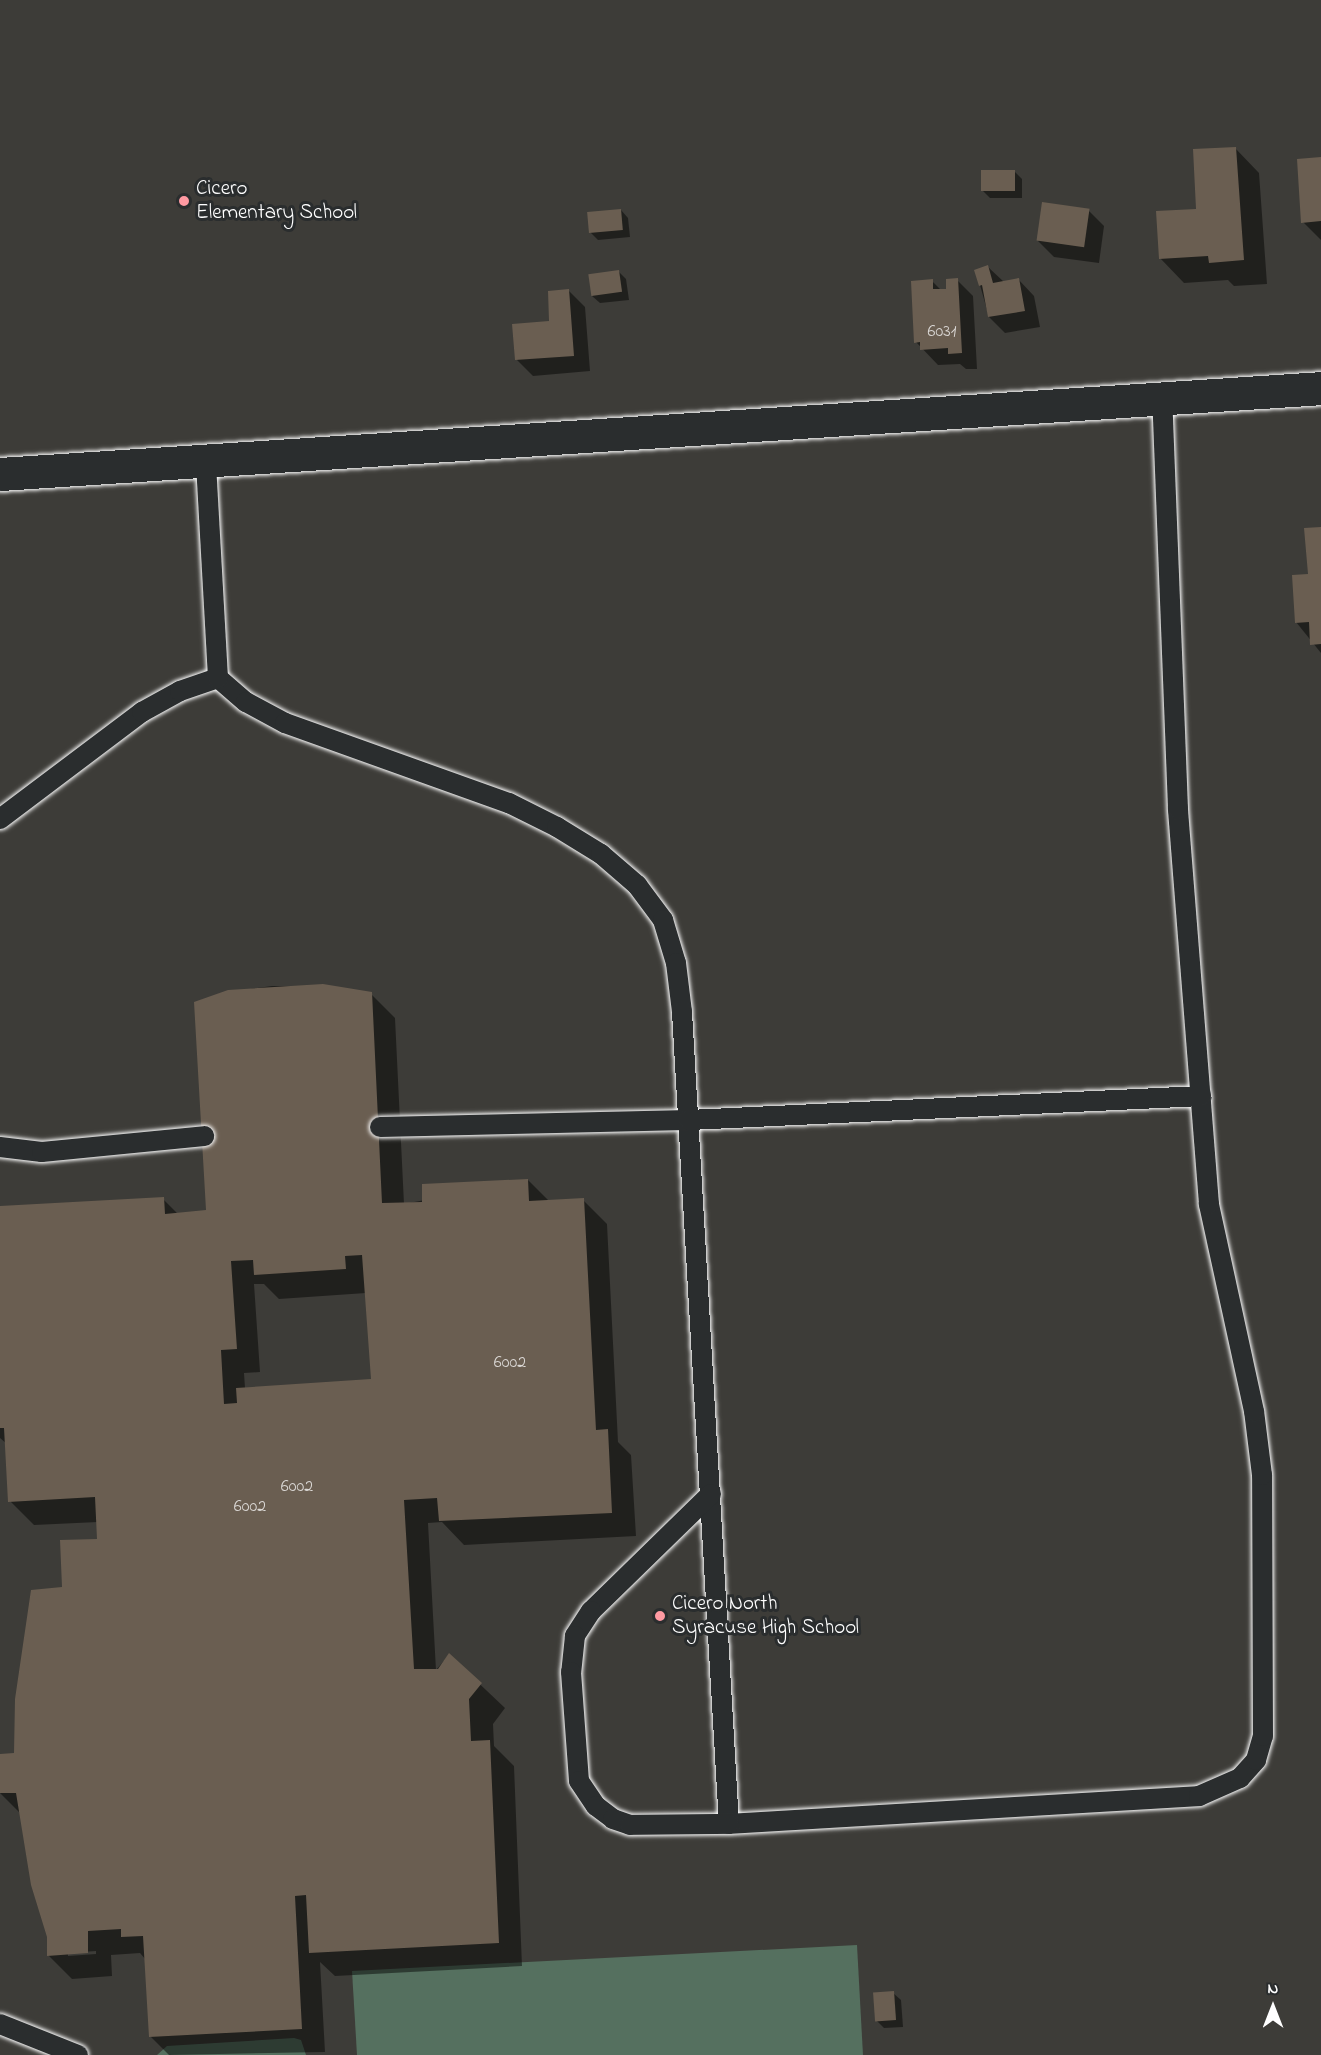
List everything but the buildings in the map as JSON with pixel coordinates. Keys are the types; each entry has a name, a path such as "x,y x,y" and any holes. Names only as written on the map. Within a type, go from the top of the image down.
{"main road":[{"path":"0,474 1321,388"}],"lane":[{"path":"711,1494 591,1611 575,1636 571,1672 579,1781 597,1806 613,1819 630,1825 729,1824 1198,1796 1223,1788 1240,1778 1256,1760 1263,1736 1262,1475 1254,1411 1209,1204 1178,808 1161,398"},
{"path":"206,460 218,678 246,702 285,723 509,803 557,827 601,854 637,885 663,920 676,963 689,1120 729,1824"},
{"path":"0,819 142,712 180,691 218,678"},
{"path":"380,1126 689,1120 1201,1096"},
{"path":"0,1147 21,1152 42,1152 204,1136"},
{"path":"0,2024 78,2055"}],"green space":[{"path":"857,1945 863,2055 357,2055 352,1971"},
{"path":"294,2038 301,2040 306,2055 157,2055 167,2046"}],"place":[{"name":"Cicero Elementary School","path":"184,201"},
{"name":"Cicero North Syracuse High School","path":"660,1616"}]}
